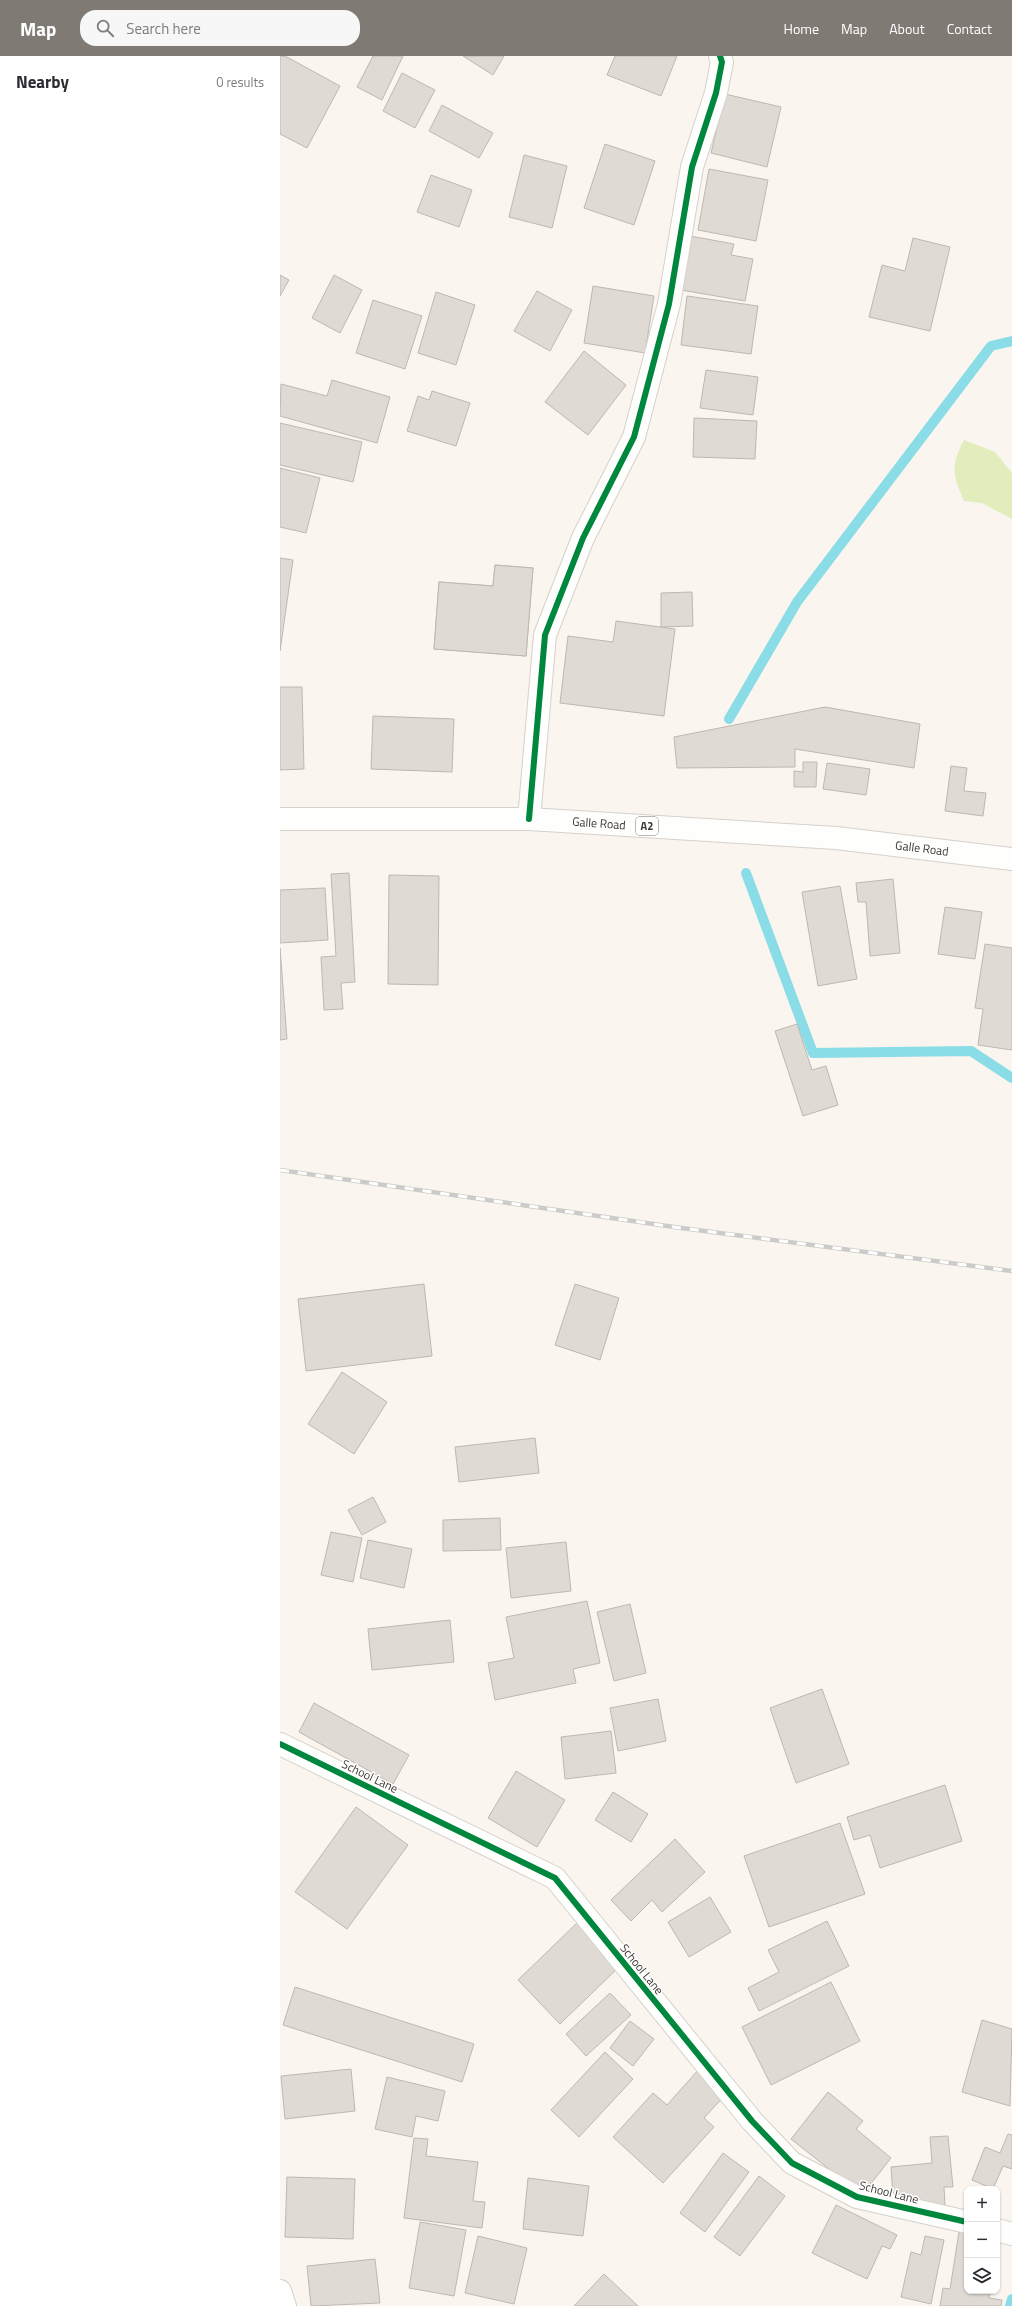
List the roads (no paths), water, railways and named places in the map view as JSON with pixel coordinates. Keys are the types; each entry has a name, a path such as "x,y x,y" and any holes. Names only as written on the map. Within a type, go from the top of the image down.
{"main road":[{"path":"529,819 545,635 583,538 634,437 669,304 692,167 716,93 722,62 720,56"},
{"name":"Galle Road","path":"280,819 529,819 836,838 1012,859"},
{"name":"School Lane","path":"280,1744 555,1878 747,2115 792,2163 857,2197 964,2221"},
{"path":"1000,2231 1012,2234"},
{"path":"280,2290 285,2306"}],"waterway":[{"path":"729,719 797,602 991,346 1012,341"},
{"path":"746,873 813,1053 971,1051 1012,1078"},
{"path":"1010,2306 1012,2299"}],"railway":[{"path":"280,1170 674,1227 1012,1271"}]}
